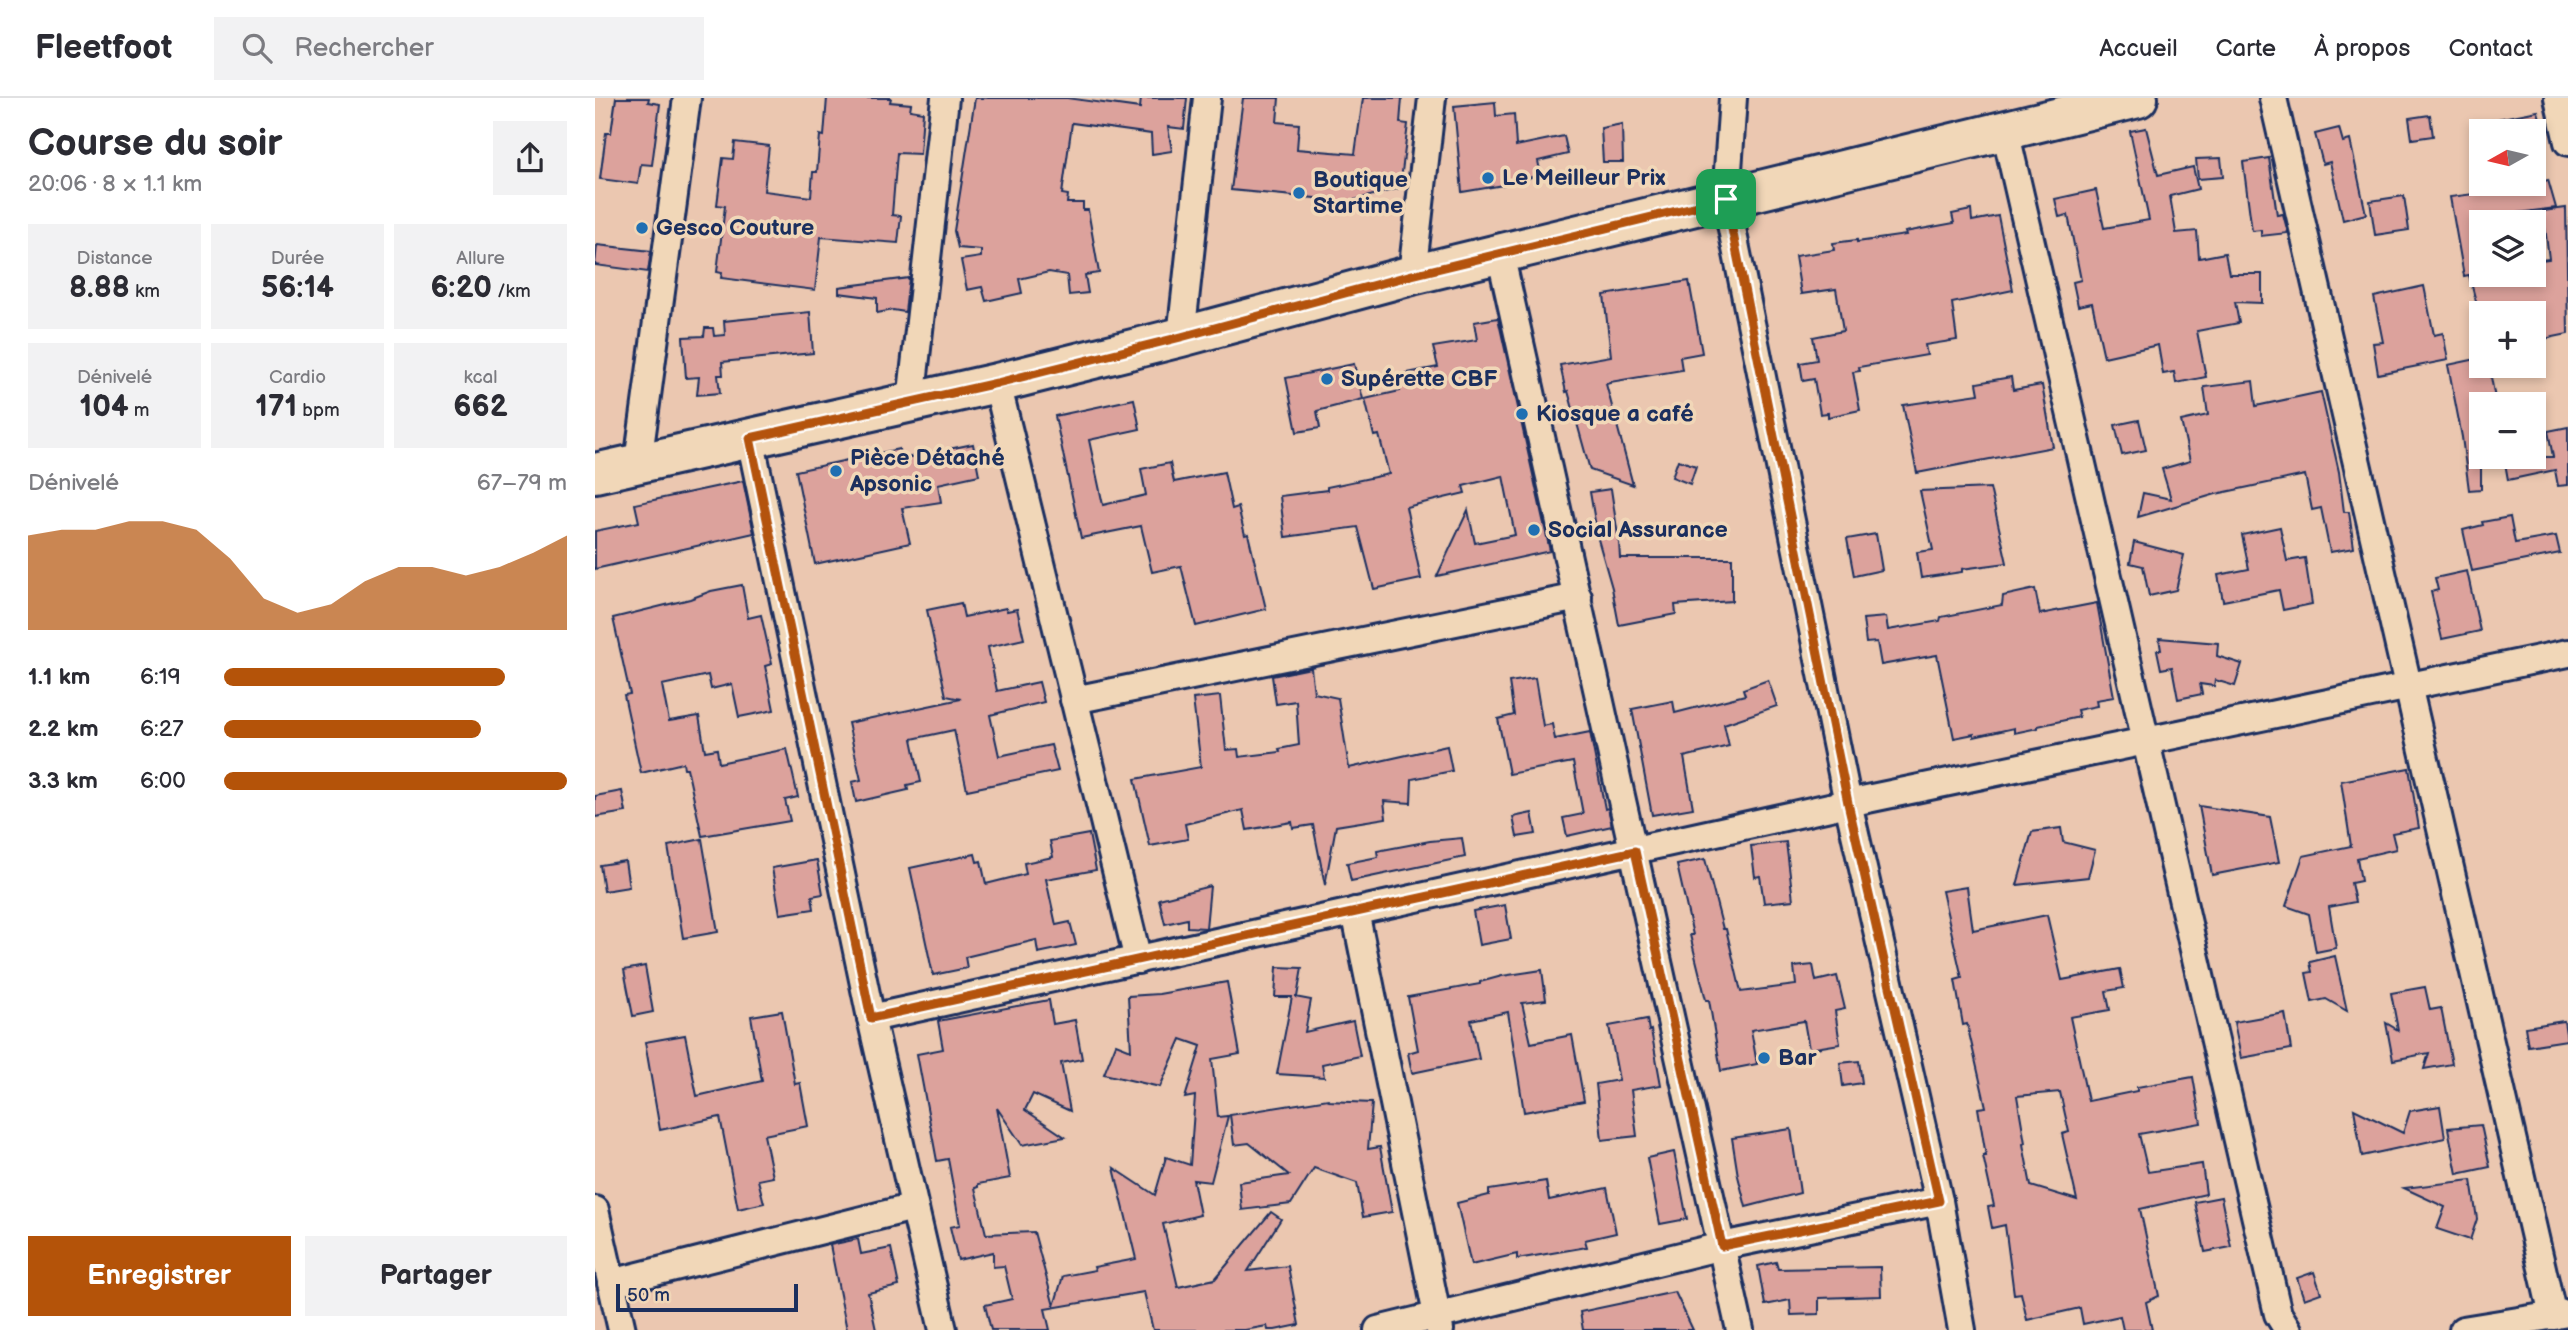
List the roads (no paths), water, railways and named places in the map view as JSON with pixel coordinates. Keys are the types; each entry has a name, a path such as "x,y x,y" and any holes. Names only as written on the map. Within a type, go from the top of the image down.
{"main road":[{"path":"595,473 997,383 1500,253 2138,98"}],"street":[{"path":"638,463 687,98"},
{"path":"911,402 945,98"},
{"path":"1181,337 1207,98"},
{"path":"1412,275 1432,98"},
{"path":"1733,98 1726,199 1848,803 1939,1201 1962,1330"},
{"path":"2273,98 2407,686 2560,1314 2463,1330"},
{"path":"2558,98 2568,142"},
{"path":"2005,130 2277,1325"},
{"path":"1500,253 1740,1330"},
{"path":"997,383 1137,960"},
{"path":"750,438 871,1018 943,1330"},
{"path":"1074,700 1577,597"},
{"path":"871,1018 1848,803 2568,653"},
{"path":"1355,911 1438,1323"},
{"path":"1378,1330 1438,1323 1722,1246 1939,1201"},
{"path":"611,1283 914,1207"},
{"path":"595,1210 622,1330"}],"place":[{"name":"Le Meilleur Prix","path":"1488,178"},
{"name":"Boutique Startime","path":"1299,193"},
{"name":"Gesco Couture","path":"642,228"},
{"name":"Supérette CBF","path":"1327,379"},
{"name":"Kiosque a café","path":"1522,414"},
{"name":"Pièce Détaché Apsonic","path":"836,471"},
{"name":"Social Assurance","path":"1534,530"},
{"name":"Bar","path":"1764,1058"}]}
